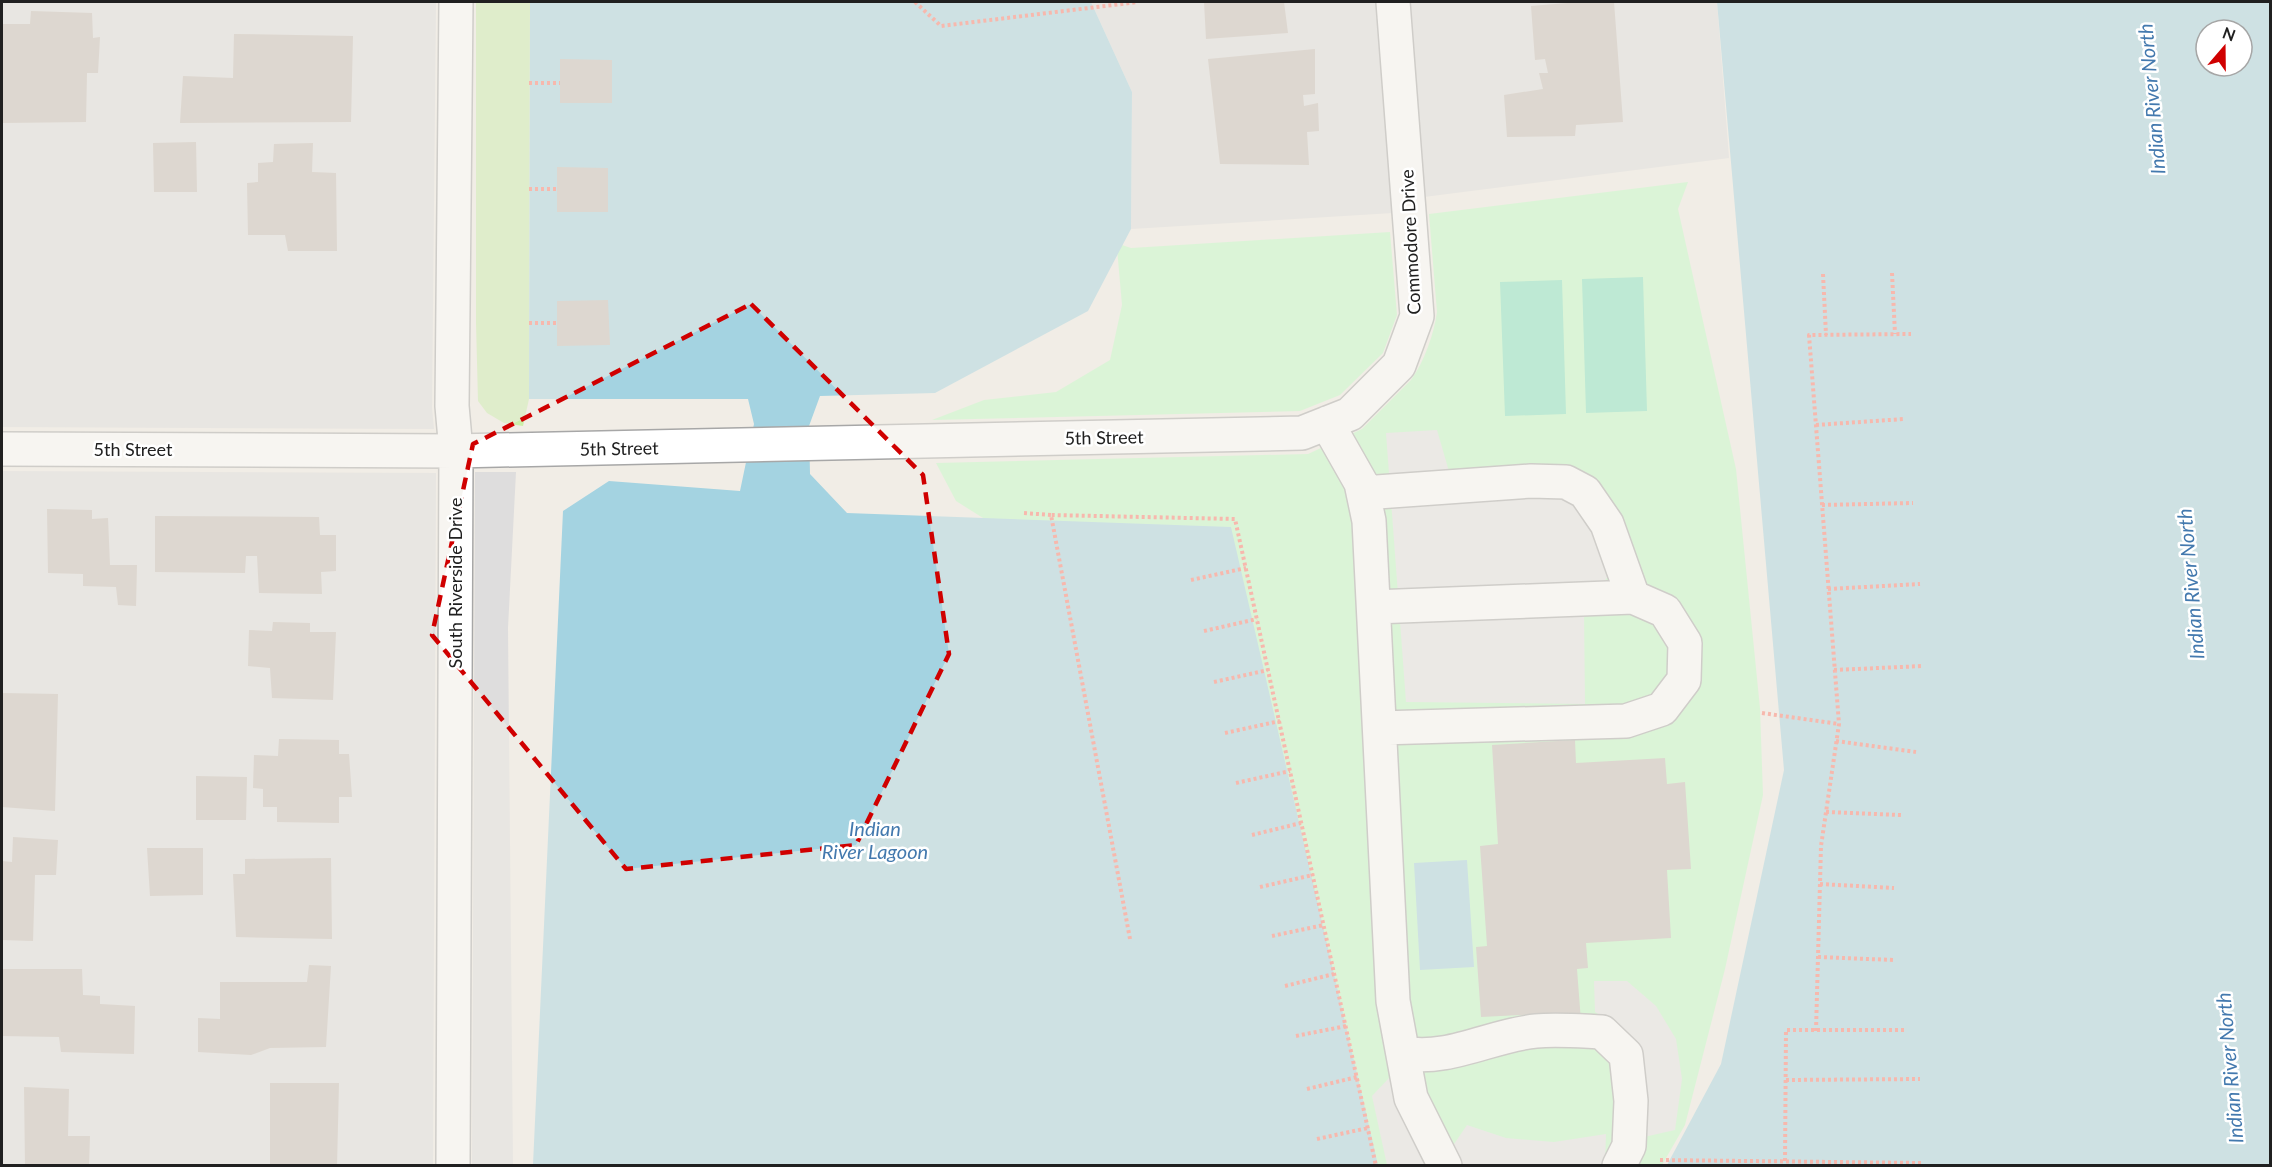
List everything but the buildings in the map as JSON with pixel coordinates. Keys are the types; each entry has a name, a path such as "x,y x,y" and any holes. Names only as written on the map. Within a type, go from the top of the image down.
{"street":[{"name":"South Riverside Drive","path":"453,1166 456,451 452,406 456,2"},
{"name":"Commodore Drive","path":"1236,434 1302,433 1350,414 1399,364 1417,316 1393,2"},
{"path":"1327,423 1361,483 1369,520 1393,1001 1411,1098 1445,1166"},
{"name":"5th Street","path":"2,449 456,451 1236,434"},
{"path":"1363,493 1531,482 1566,482 1585,492 1607,524 1633,597"},
{"path":"1374,607 1633,597 1665,611 1685,643 1684,680 1662,709 1626,721 1380,728"},
{"path":"1403,1053 1419,1056 1452,1051 1535,1031 1602,1032 1626,1055 1631,1101 1629,1146 1635,1162"}],"path":[{"path":"915,2 941,26 1138,2"},
{"path":"529,83 560,82"},
{"path":"529,189 557,189"},
{"path":"1892,273 1895,334"},
{"path":"1823,274 1826,335"},
{"path":"529,323 557,323"},
{"path":"1816,1030 1821,846 1839,724 1809,335 1911,334"},
{"path":"1816,425 1904,419"},
{"path":"1822,505 1912,503"},
{"path":"1024,513 1235,519 1376,1166"},
{"path":"1051,514 1130,939"},
{"path":"1191,580 1246,568"},
{"path":"1828,589 1920,584"},
{"path":"1204,631 1257,619"},
{"path":"1834,670 1923,666"},
{"path":"1214,682 1268,670"},
{"path":"1762,713 1839,724"},
{"path":"1225,733 1280,721"},
{"path":"1836,741 1916,752"},
{"path":"1236,783 1290,771"},
{"path":"1826,812 1901,815"},
{"path":"1252,835 1301,823"},
{"path":"1260,886 1313,875"},
{"path":"1820,884 1894,888"},
{"path":"1272,936 1324,925"},
{"path":"1818,957 1894,960"},
{"path":"1285,986 1334,974"},
{"path":"1296,1036 1346,1026"},
{"path":"1785,1161 1786,1030 1906,1030"},
{"path":"1307,1089 1357,1077"},
{"path":"1786,1080 1920,1079"},
{"path":"1317,1139 1368,1128"},
{"path":"1635,1162 1922,1163"}],"highlighted area":[{"path":"751,304 923,475 949,654 856,845 626,869 432,635 473,444"}],"shaded area":[{"path":"2,2 436,2 432,408 434,429 2,427"},
{"path":"1091,2 1717,2 1729,158 1408,199 1409,212 1131,229 1132,92"},
{"path":"1437,430 1457,499 1558,496 1578,501 1614,567 1584,612 1585,704 1406,702 1386,433"},
{"path":"2,471 436,473 433,1165 2,1166"},
{"path":"475,472 516,472 508,628 513,1165 472,1165"},
{"path":"1594,981 1627,981 1656,1006 1676,1039 1682,1079 1675,1130 1644,1137 1619,1027 1595,1012"},
{"path":"1389,1078 1408,1126 1427,1165 1387,1165 1372,1096"},
{"path":"1467,1125 1506,1138 1554,1142 1606,1134 1605,1165 1463,1165 1450,1150"}],"green space":[{"path":"476,2 530,2 529,399 523,426 504,423 487,413 478,401"},
{"path":"1688,182 1678,209 1736,469 1760,708 1763,795 1725,969 1685,1125 1662,1165 1355,1165 1018,540 956,501 936,463 1308,454 1362,429 1411,380 1420,365 1431,338 1437,312 1429,214"},
{"path":"1390,232 1397,315 1383,353 1340,395 1300,411 932,420 984,400 1056,392 1110,360 1122,305 1116,237 1122,245 1131,248"},
{"path":"1643,277 1647,411 1586,413 1582,279"},
{"path":"1562,280 1566,414 1505,416 1500,282"}],"water":[{"name":"Indian River Lagoon","path":"530,2 1091,2 1132,92 1131,229 1088,311 935,393 820,396 809,426 810,474 847,513 1231,527 1378,1165 533,1165 563,511 609,481 740,491 754,424 748,399 529,399"},
{"name":"Indian River North","path":"1717,2 2270,2 2270,1165 1667,1165 1721,1064 1784,770"},
{"path":"1467,860 1474,967 1420,970 1414,863"}]}
